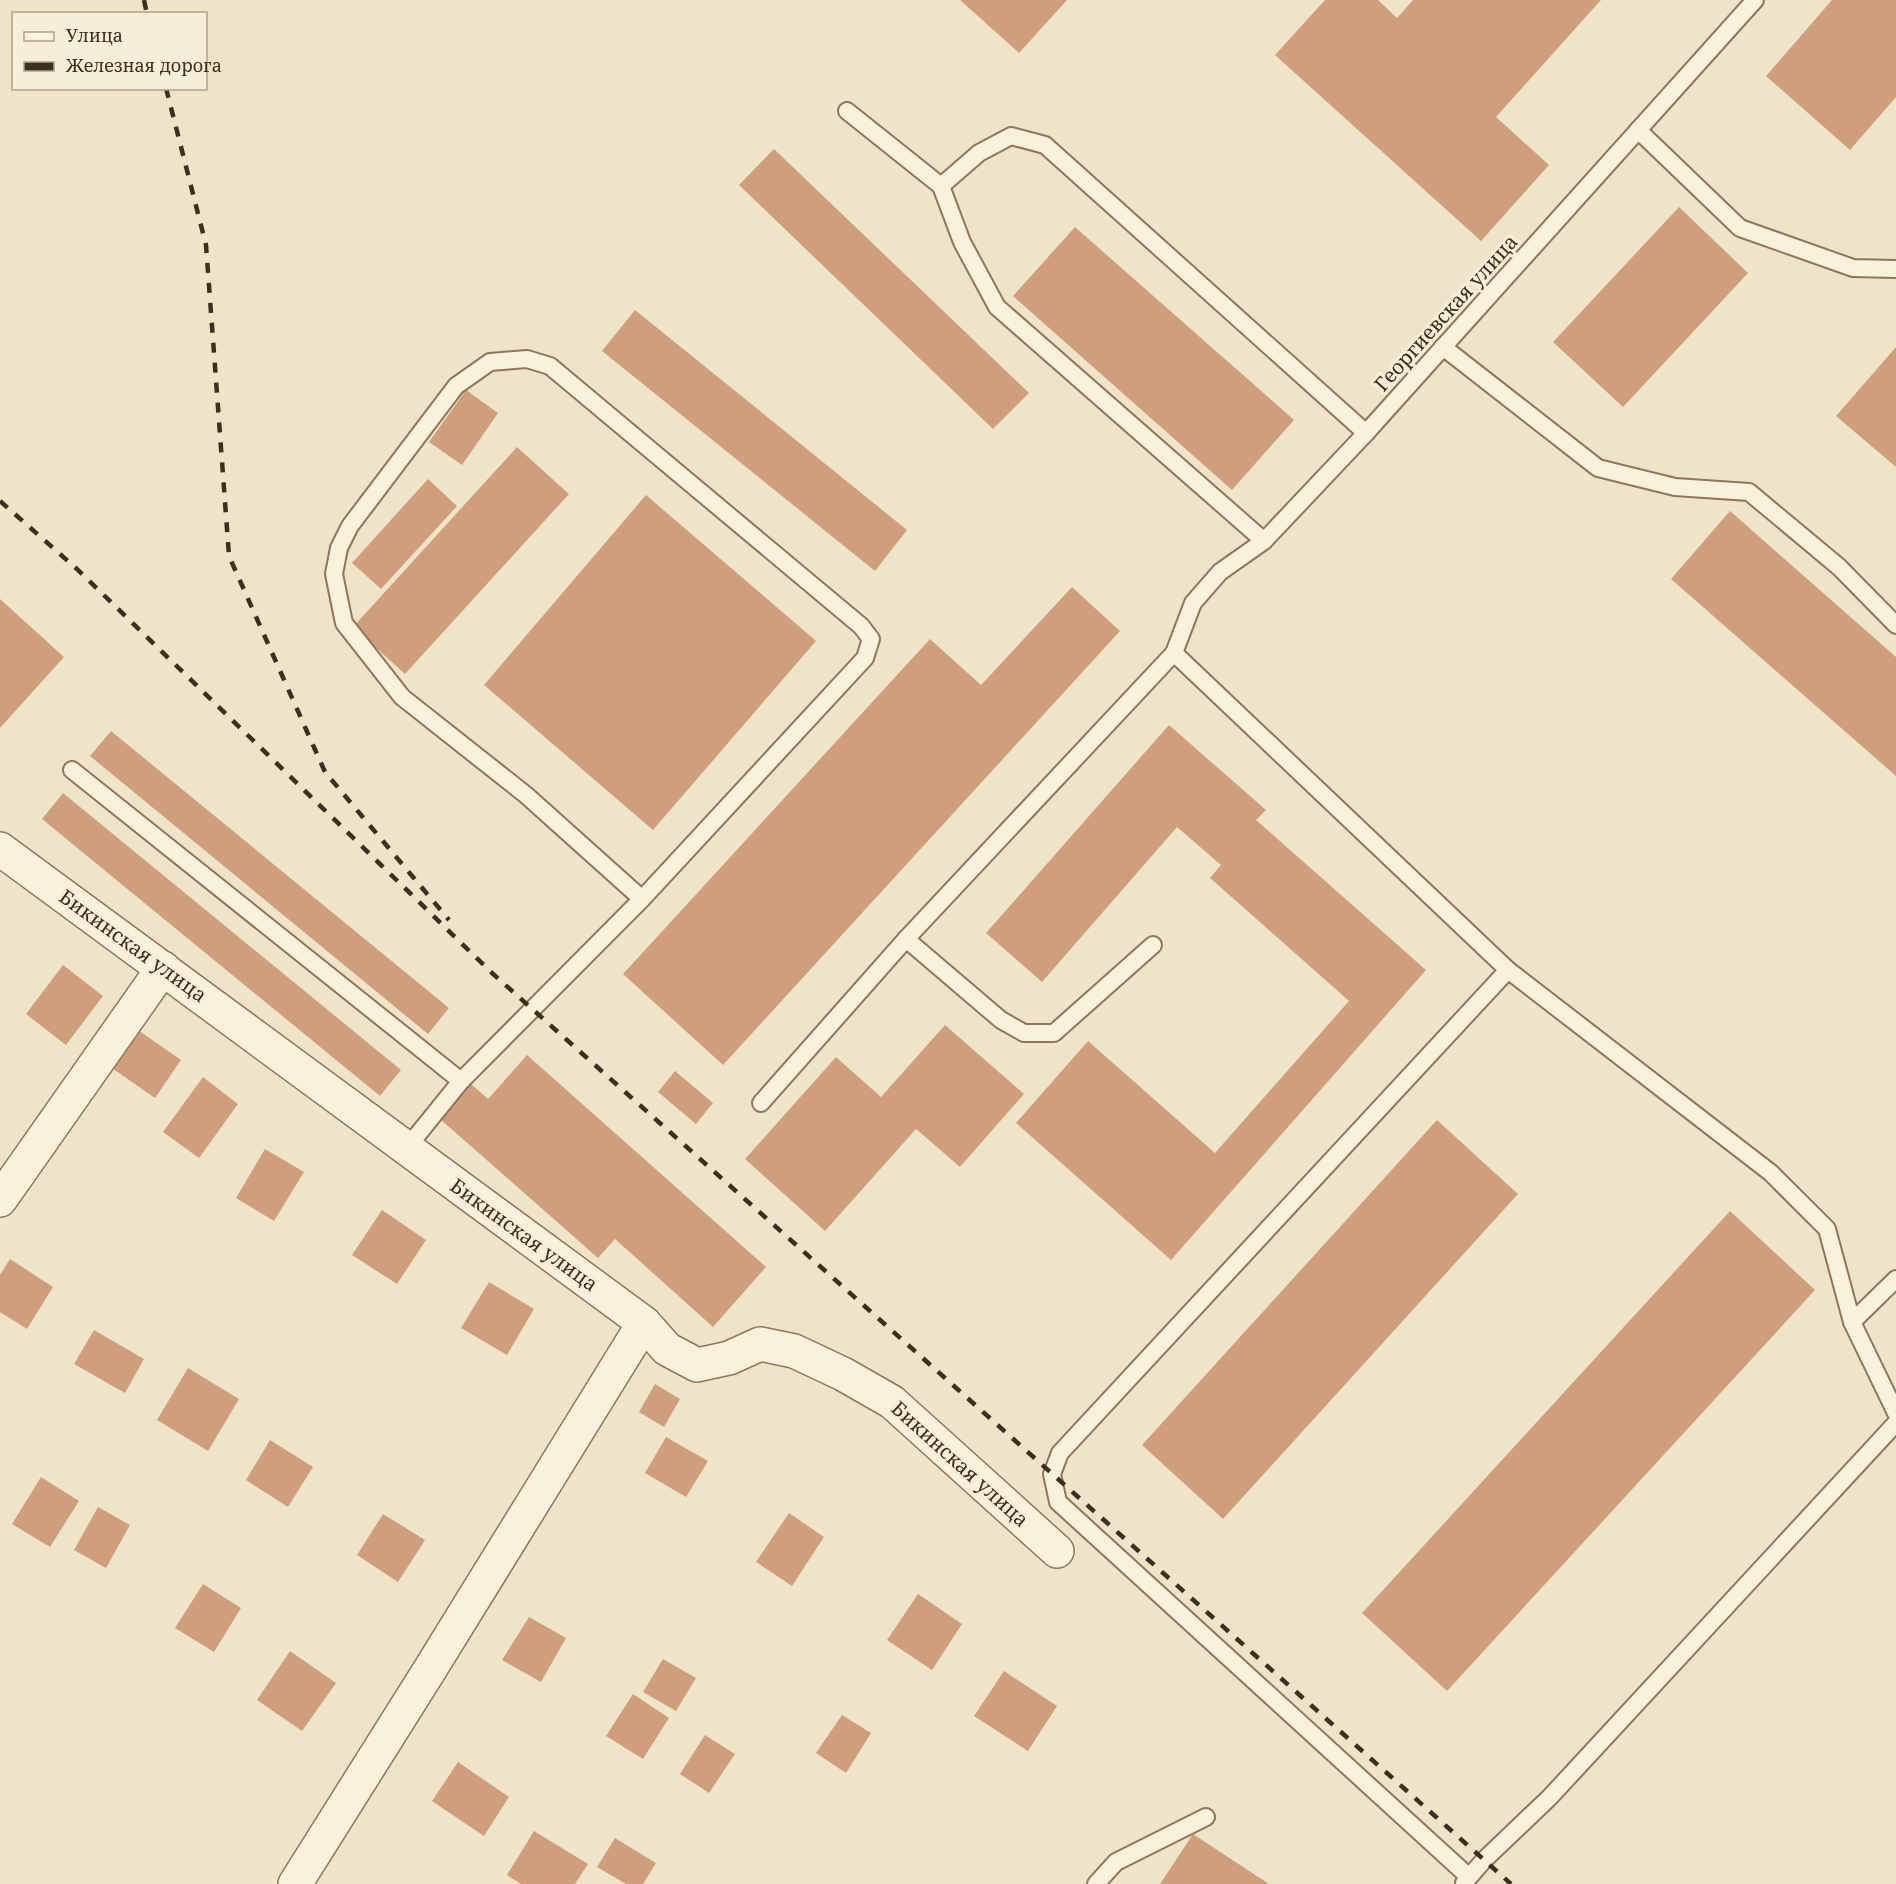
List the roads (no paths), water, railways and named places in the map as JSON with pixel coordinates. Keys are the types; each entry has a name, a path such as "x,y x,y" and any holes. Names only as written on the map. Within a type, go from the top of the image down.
{"street":[{"name":"Бикинская улица","path":"0,849 644,1323 667,1349 697,1365 729,1358 760,1344 794,1351 853,1380 892,1402 1057,1551"},
{"path":"0,1200 163,968"},
{"path":"295,1884 644,1323"}],"lane":[{"name":"Георгиевская улица","path":"1174,653 1193,603 1220,572 1264,540 1366,433 1755,0"},
{"path":"847,111 941,186 962,242 997,307 1264,540"},
{"path":"1638,130 1740,228 1853,268 1896,269"},
{"path":"941,186 980,153 1011,136 1045,144 1366,433"},
{"path":"1443,347 1598,468 1676,488 1749,492 1839,567 1896,626"},
{"path":"406,1149 461,1081 642,899 865,658 871,639 861,626 550,366 527,359 490,362 456,386 350,526 339,548 334,574 344,623 402,697 526,795 642,899"},
{"path":"761,1103 906,939 1174,653 1508,970 1771,1173 1827,1229 1852,1322 1896,1413"},
{"path":"72,770 461,1081"},
{"path":"906,939 1001,1020 1024,1033 1053,1033 1153,945"},
{"path":"1508,970 1060,1453 1052,1474 1058,1502 1466,1880 1550,1797 1896,1423"},
{"path":"1852,1322 1896,1280"},
{"path":"1096,1884 1116,1862 1206,1817"}],"railway":[{"path":"144,0 147,12"},
{"path":"167,90 206,245 229,556 325,772 449,920"},
{"path":"0,501 77,569 492,973 1511,1884"}]}
